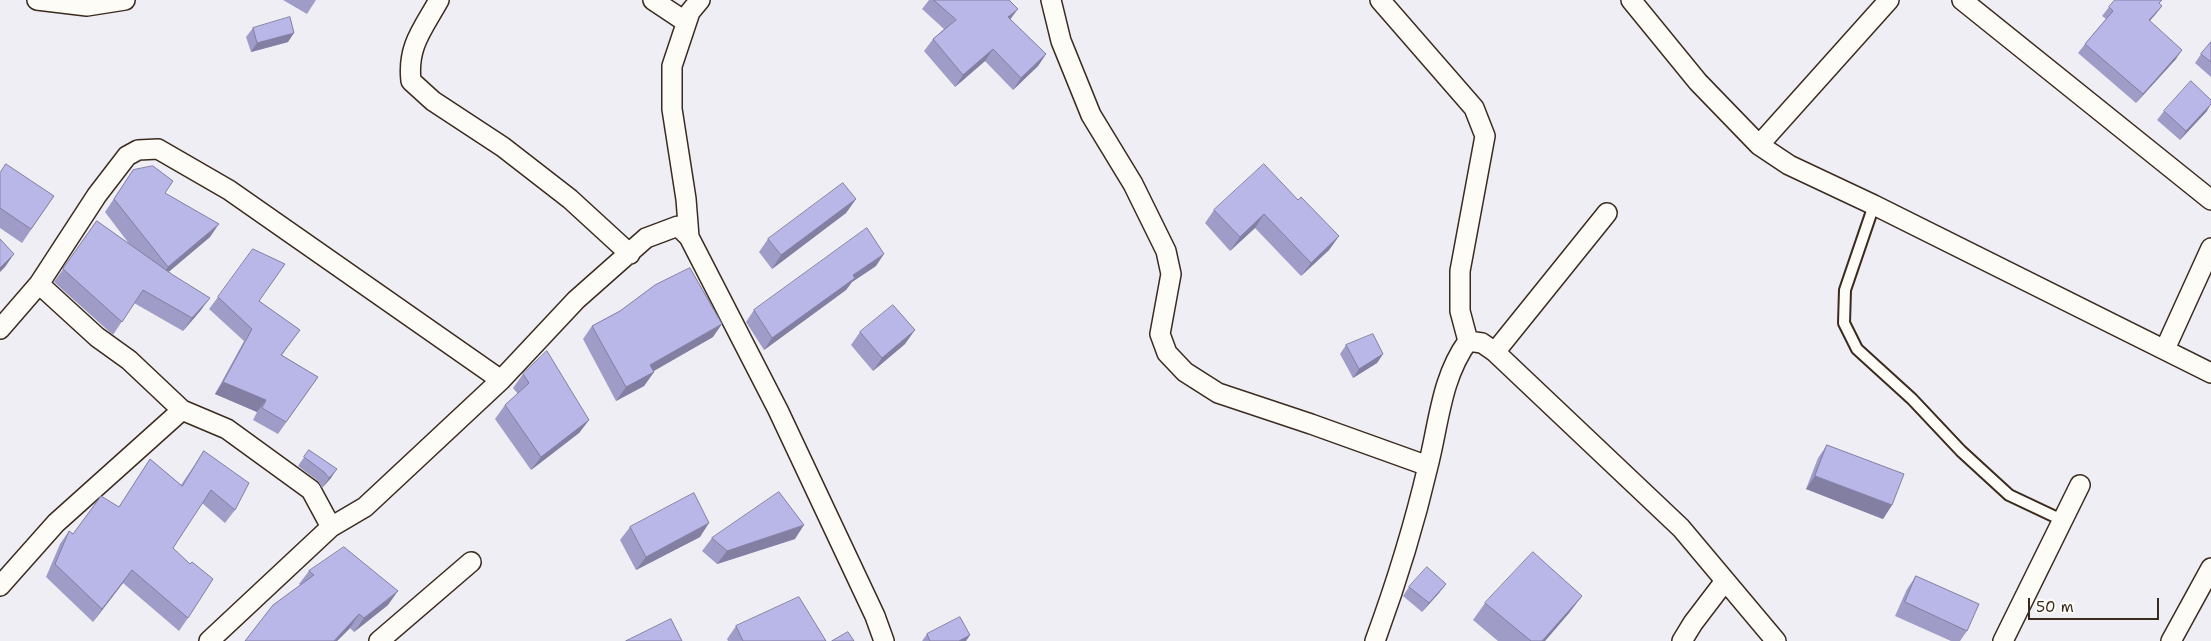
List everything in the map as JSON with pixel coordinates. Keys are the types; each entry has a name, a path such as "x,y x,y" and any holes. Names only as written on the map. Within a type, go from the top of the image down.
{"street":[{"path":"37,0 87,6 125,0"},
{"path":"440,0 413,46 409,63 411,81 433,101 503,147 570,199 630,254"},
{"path":"654,0 686,22"},
{"path":"689,237 686,199 672,101 672,66 690,12 700,0"},
{"path":"1051,0 1061,41 1091,115 1133,184 1166,251 1171,274 1160,334 1167,353 1185,372 1218,393 1428,466"},
{"path":"1380,0 1474,108 1485,136 1460,271 1460,311 1468,341"},
{"path":"1631,0 1698,82 1759,145 1789,165 1874,205 2211,372"},
{"path":"1759,145 1889,0"},
{"path":"1962,0 2211,200"},
{"path":"0,329 39,284 97,195 127,156 138,150 158,149 229,190 501,380"},
{"path":"1494,352 1607,213"},
{"path":"209,641 332,527 365,507 501,380 576,300 646,238 678,226 689,237 778,410 871,607 884,641"},
{"path":"2164,349 2211,248"},
{"path":"39,284 97,337 129,360 182,410 227,429 310,490 332,527"},
{"path":"1375,641 1400,572 1428,466 1447,379 1456,356 1468,341"},
{"path":"1468,341 1482,344 1494,352 1681,528 1776,641"},
{"path":"0,586 56,523 182,410"},
{"path":"2003,641 2064,521 2080,485"},
{"path":"379,641 471,562"},
{"path":"2171,641 2211,568"},
{"path":"1682,641 1693,623 1725,581"}],"lane":[{"path":"1874,205 1845,290 1844,323 1857,349 1912,399 1961,451 2009,495 2064,521"}],"building":[{"path":"934,0 1009,0 1018,9 1008,17 1046,54 1021,78 993,49 963,75 933,39 956,20"},
{"path":"2115,0 2162,0 2159,3 2162,6 2149,20 2182,50 2143,94 2085,44 2113,11 2109,7"},
{"path":"290,17 294,33 257,43 253,28"},
{"path":"2211,42 2211,62 2201,54"},
{"path":"2191,81 2211,100 2211,104 2186,131 2164,111"},
{"path":"6,164 54,196 31,229 0,208 0,173"},
{"path":"1264,164 1298,200 1301,197 1339,236 1311,263 1264,214 1240,237 1214,210"},
{"path":"153,166 173,181 165,193 219,224 168,267 114,199 133,170"},
{"path":"843,183 856,199 781,255 768,239"},
{"path":"97,221 173,275 210,298 192,318 143,290 122,322 63,269"},
{"path":"867,228 884,254 853,275 855,278 772,338 754,310"},
{"path":"0,239 14,254 0,268"},
{"path":"253,249 285,264 259,301 300,330 281,355 318,377 286,422 262,408 266,400 223,382 252,329 218,297"},
{"path":"690,268 722,324 650,365 654,372 626,387 592,326 620,311 655,285"},
{"path":"893,305 915,330 882,358 860,332"},
{"path":"1373,334 1383,354 1359,369 1346,345"},
{"path":"547,351 589,420 541,457 505,405 529,383 523,374"},
{"path":"1827,445 1904,474 1892,505 1815,476"},
{"path":"309,450 337,469 329,478 304,457"},
{"path":"204,451 249,483 235,510 211,490 173,548 190,564 192,562 213,579 188,618 132,570 102,609 55,564 69,531 73,534 101,496 119,507 150,459 182,486"},
{"path":"779,492 804,525 727,551 712,538"},
{"path":"694,493 709,523 646,557 630,527"},
{"path":"344,547 398,591 364,618 359,614 334,641 245,641 273,605 314,575 309,571"},
{"path":"1533,552 1582,596 1542,641 1531,641 1485,603"},
{"path":"1427,567 1446,584 1429,603 1409,587"},
{"path":"1916,576 1979,604 1967,631 1905,602"},
{"path":"799,597 826,641 743,641 736,626"},
{"path":"960,617 970,635 959,641 930,641 927,634"},
{"path":"671,619 682,641 626,641"},
{"path":"848,632 854,641 832,641"}]}
